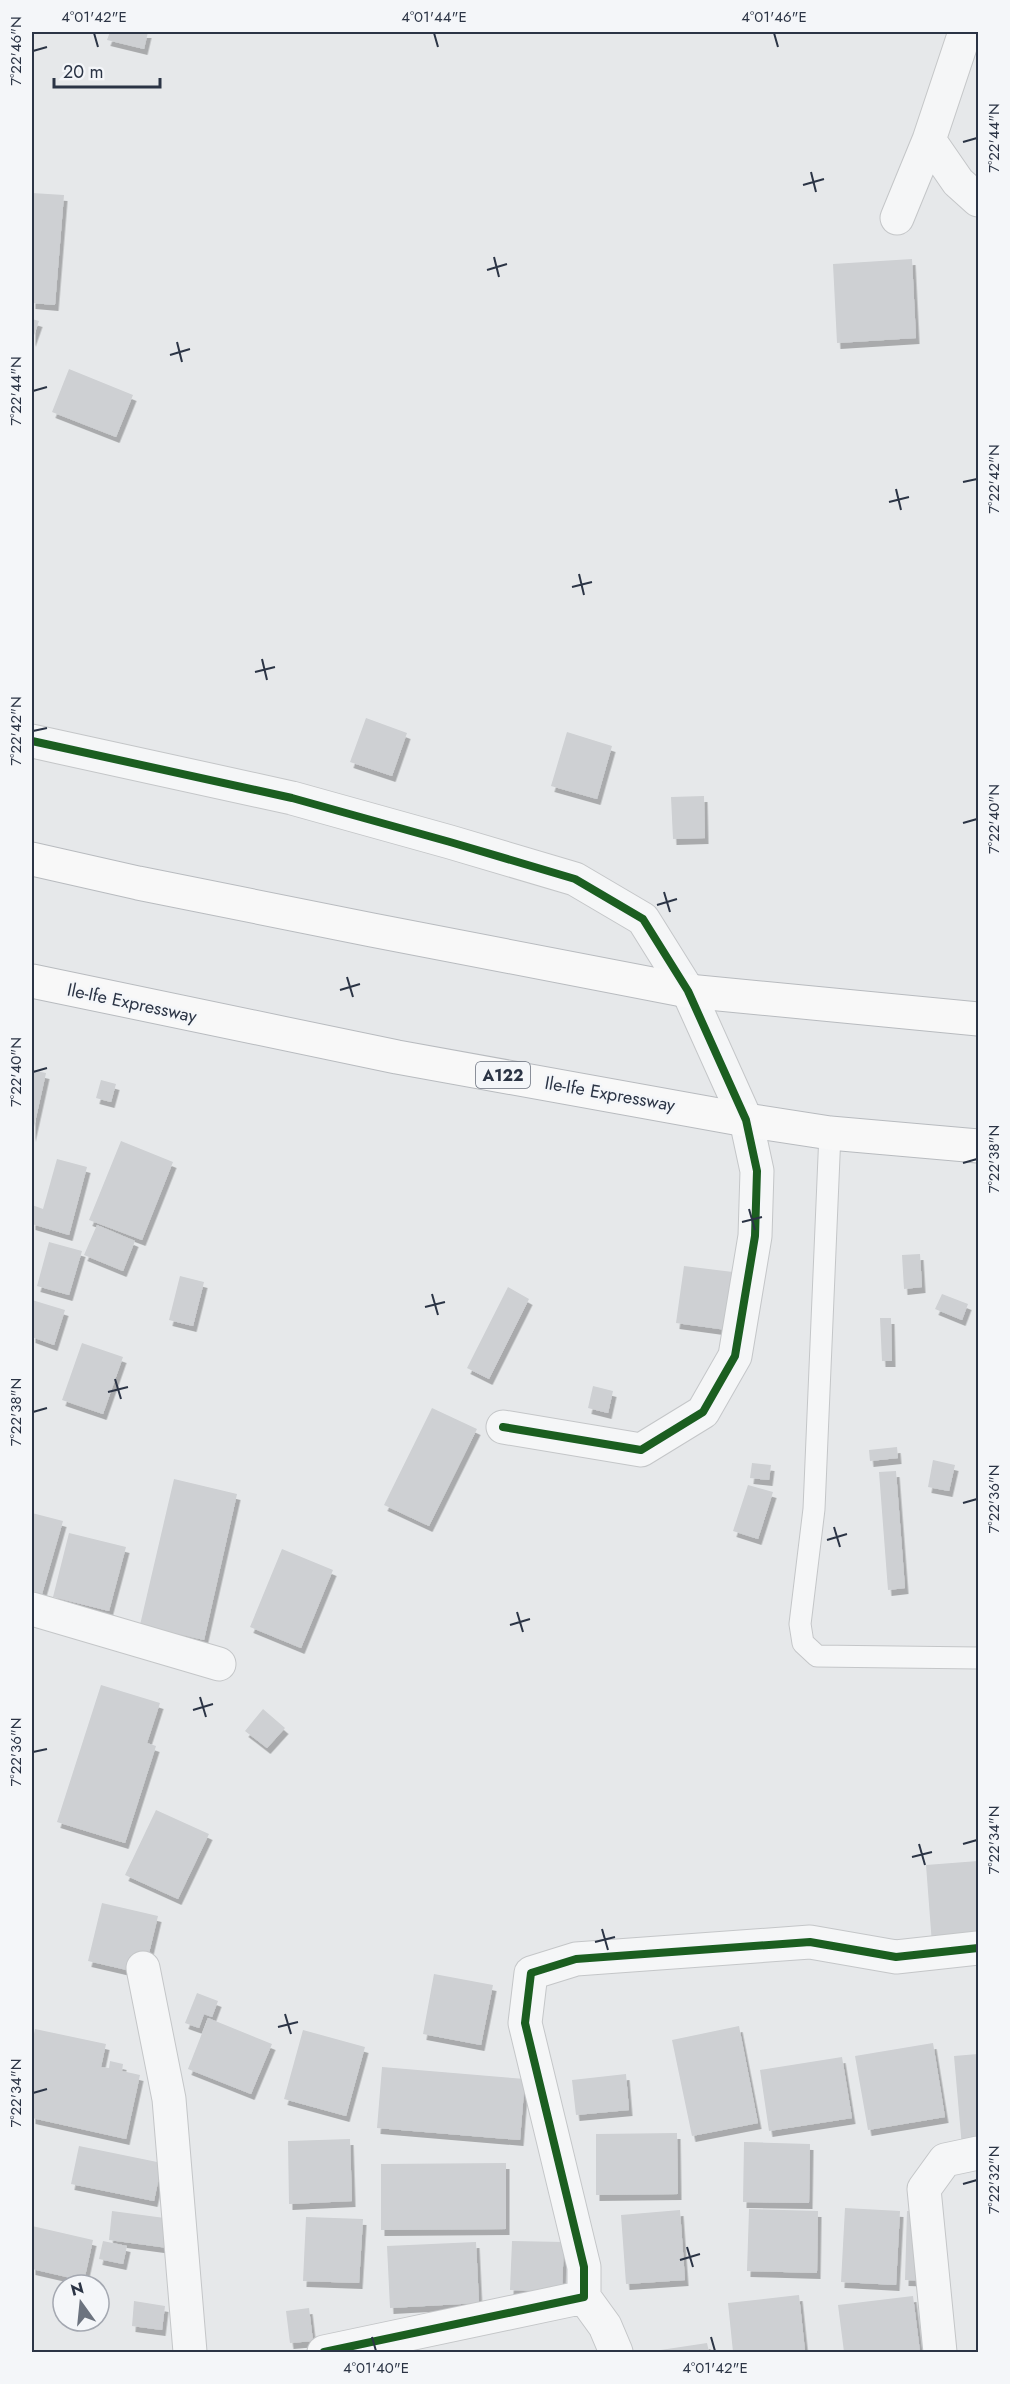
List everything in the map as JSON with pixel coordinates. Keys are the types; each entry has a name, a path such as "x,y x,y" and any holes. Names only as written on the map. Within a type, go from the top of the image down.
{"highway":[{"path":"32,859 360,928 688,991 978,1019"},
{"name":"Ile-Ife Expressway","path":"32,981 396,1057 746,1119 830,1133 978,1146"}],"street":[{"path":"897,218 929,141 965,32"},
{"path":"929,141 958,182 978,200"},
{"path":"32,741 292,798 575,879 643,919 688,991 746,1119 757,1171 755,1236 735,1356 703,1412 640,1450 503,1427"},
{"path":"32,1609 219,1664"},
{"path":"616,2352 604,2326 584,2297 584,2267 525,2023 531,1973 576,1959 810,1942 896,1957 978,1948"},
{"path":"143,1968 170,2099 190,2352"},
{"path":"940,2352 924,2189 945,2160 978,2153"},
{"path":"324,2352 584,2297"}],"lane":[{"path":"830,1133 814,1509 800,1624 803,1643 817,1656 978,1658"}],"building":[{"path":"110,32 148,32 144,49 107,40"},
{"path":"32,193 64,195 55,305 32,303"},
{"path":"912,259 916,338 837,343 833,264"},
{"path":"32,319 39,321 32,341"},
{"path":"69,369 133,395 116,437 52,412"},
{"path":"366,718 407,733 392,776 350,762"},
{"path":"567,732 612,746 597,799 551,786"},
{"path":"704,796 705,838 673,839 671,797"},
{"path":"32,1070 46,1073 32,1136"},
{"path":"101,1080 116,1084 111,1102 96,1098"},
{"path":"121,1141 173,1162 142,1240 89,1220"},
{"path":"57,1159 87,1167 69,1235 32,1224 32,1205 43,1209"},
{"path":"97,1225 135,1241 123,1271 84,1255"},
{"path":"49,1242 82,1251 69,1295 37,1286"},
{"path":"920,1254 922,1287 904,1289 902,1255"},
{"path":"684,1266 741,1273 734,1331 676,1323"},
{"path":"180,1276 204,1282 193,1326 169,1320"},
{"path":"508,1287 529,1299 489,1379 467,1368"},
{"path":"942,1294 968,1304 962,1320 935,1309"},
{"path":"32,1300 65,1310 54,1345 32,1337"},
{"path":"880,1318 891,1318 892,1361 882,1361"},
{"path":"82,1343 123,1357 103,1414 62,1400"},
{"path":"593,1386 613,1391 608,1413 588,1408"},
{"path":"432,1408 477,1429 429,1526 384,1505"},
{"path":"897,1447 898,1458 870,1461 869,1450"},
{"path":"933,1460 955,1465 949,1491 928,1487"},
{"path":"752,1463 771,1465 769,1480 750,1478"},
{"path":"896,1471 905,1588 888,1590 879,1472"},
{"path":"174,1479 237,1494 204,1640 140,1625"},
{"path":"748,1485 773,1492 758,1539 733,1531"},
{"path":"32,1513 63,1521 42,1594 32,1591"},
{"path":"69,1533 126,1547 109,1611 53,1597"},
{"path":"282,1549 333,1570 301,1648 250,1627"},
{"path":"101,1685 160,1703 147,1743 156,1746 125,1843 57,1822"},
{"path":"263,1709 285,1728 267,1748 245,1731"},
{"path":"156,1810 209,1834 178,1899 125,1875"},
{"path":"978,1861 978,1940 932,1944 926,1865"},
{"path":"102,1903 158,1916 144,1974 88,1961"},
{"path":"434,1974 493,1985 481,2045 423,2034"},
{"path":"197,1993 218,2001 212,2017 204,2014 199,2028 185,2023"},
{"path":"208,2018 272,2044 251,2094 188,2069"},
{"path":"739,2026 758,2123 692,2136 672,2040"},
{"path":"35,2029 106,2044 101,2067 109,2068 110,2061 123,2064 122,2071 140,2075 126,2139 32,2118 32,2044"},
{"path":"303,2030 365,2047 346,2116 284,2099"},
{"path":"933,2043 945,2117 868,2130 855,2056"},
{"path":"978,2054 978,2146 962,2147 954,2056"},
{"path":"842,2057 852,2118 769,2131 760,2070"},
{"path":"382,2067 525,2079 520,2140 377,2128"},
{"path":"626,2074 629,2110 576,2115 572,2080"},
{"path":"677,2133 678,2194 596,2195 596,2134"},
{"path":"350,2139 352,2201 289,2204 288,2141"},
{"path":"744,2142 810,2144 809,2203 743,2202"},
{"path":"79,2146 162,2163 154,2201 71,2184"},
{"path":"506,2163 506,2229 381,2230 381,2164"},
{"path":"845,2208 900,2211 896,2285 841,2282"},
{"path":"749,2209 818,2211 817,2273 747,2271"},
{"path":"680,2210 685,2280 626,2284 621,2215"},
{"path":"112,2211 172,2219 168,2248 109,2240"},
{"path":"907,2211 936,2212 934,2281 905,2280"},
{"path":"306,2217 363,2219 359,2283 303,2281"},
{"path":"32,2226 93,2240 86,2273 51,2273 32,2269"},
{"path":"103,2241 127,2246 123,2264 99,2259"},
{"path":"512,2241 564,2242 562,2292 510,2290"},
{"path":"476,2242 479,2303 390,2308 387,2246"},
{"path":"799,2295 805,2351 733,2352 728,2303"},
{"path":"913,2296 920,2352 844,2352 838,2305"},
{"path":"134,2301 165,2306 162,2330 132,2326"},
{"path":"309,2308 313,2341 290,2343 286,2311"},
{"path":"707,2343 709,2352 654,2351"}],"cycle path":[{"path":"32,741 292,798 450,842 575,879 643,919 688,991 746,1120 757,1171 755,1236 735,1356 703,1412 641,1450 503,1427"},
{"path":"324,2352 584,2297 584,2267 525,2023 531,1973 576,1959 810,1942 896,1957 978,1948"}]}
